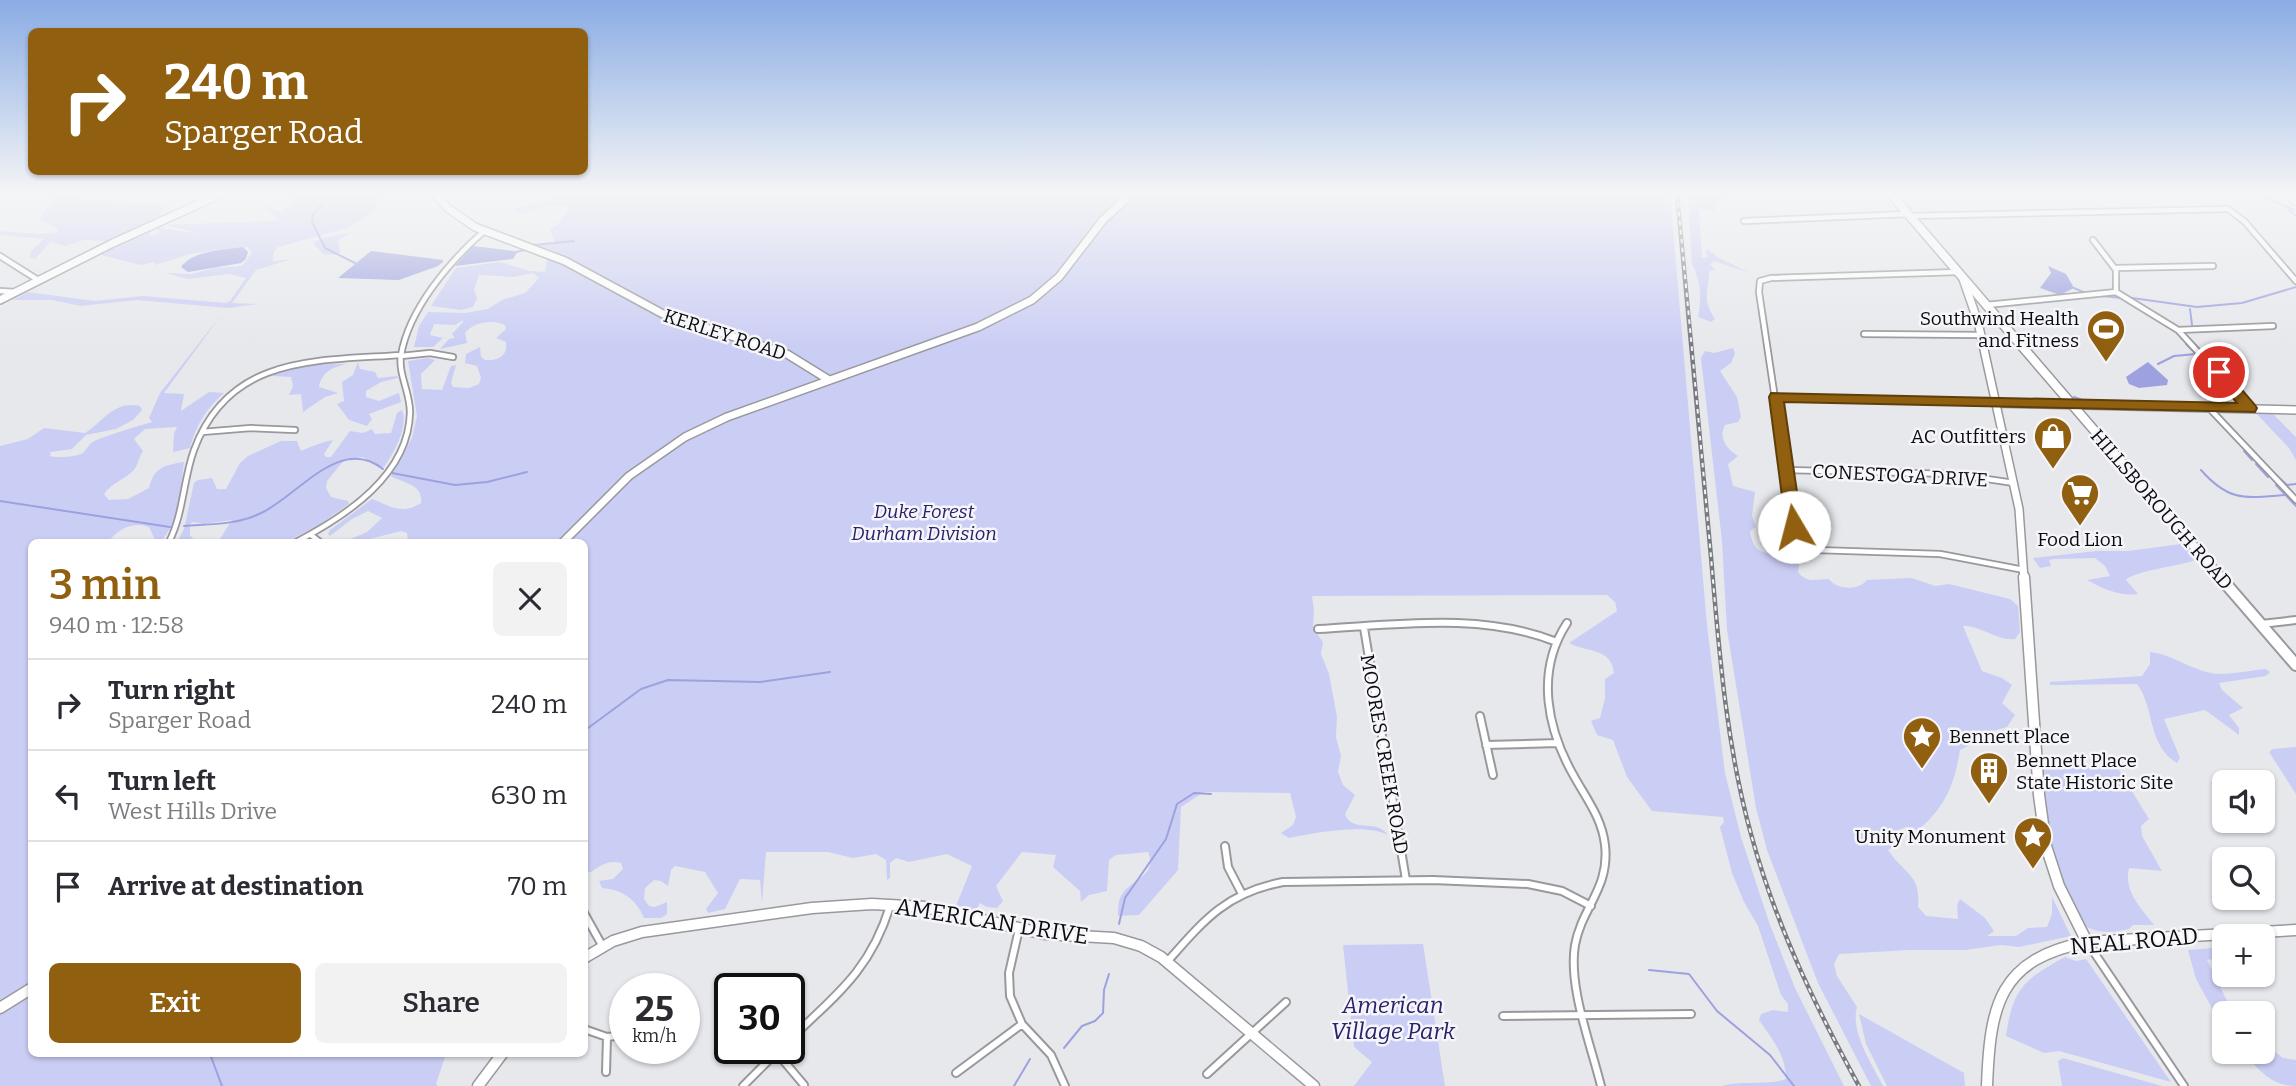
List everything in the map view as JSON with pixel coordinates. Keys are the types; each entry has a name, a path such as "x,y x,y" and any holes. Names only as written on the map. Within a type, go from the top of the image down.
{"main road":[{"name":"HILLSBOROUGH ROAD","path":"1934,245 2296,664"}],"street":[{"path":"0,300 113,245"},
{"path":"302,539 345,513 368,494 389,469 400,450 408,429 410,411 401,356 411,328 444,275 468,245"},
{"name":"KERLEY ROAD","path":"521,245 552,255 665,315 780,349 829,380"},
{"path":"566,539 618,485 672,444 727,417 978,327 1024,305 1059,277 1084,245"},
{"path":"2097,245 2115,268 2116,292"},
{"path":"2264,245 2296,281"},
{"path":"0,256 38,280"},
{"path":"2115,268 2213,266"},
{"path":"2024,570 1958,556 1829,551 1810,548 1801,543 1795,532 1760,281 1771,278 1961,276 1981,335 2020,518 2024,570 2042,828 2059,886 2087,942 2185,1086"},
{"path":"0,291 16,292"},
{"path":"1986,305 2116,292 2178,330 2250,408"},
{"path":"2178,330 2273,326"},
{"path":"1864,334 1981,335"},
{"path":"171,539 184,512 192,457 213,411 227,396 271,371 307,360 430,353 453,357"},
{"path":"1776,397 2296,410"},
{"path":"2209,408 2296,500"},
{"path":"202,432 251,428 295,430"},
{"name":"CONESTOGA DRIVE","path":"1786,470 1944,474 2014,483"},
{"path":"311,535 316,539"},
{"path":"2261,624 2296,620"},
{"path":"1567,623 1554,641 1548,695 1558,743 1575,778 1596,811 1605,841 1605,874 1577,934 1574,955 1601,1086"},
{"path":"1318,629 1493,625 1528,631 1554,641"},
{"name":"MOORES CREEK ROAD","path":"1364,628 1406,880"},
{"path":"1480,716 1493,775"},
{"path":"1486,745 1558,743"},
{"path":"1225,846 1228,867 1241,892"},
{"path":"1167,962 1210,914 1241,892 1283,882 1406,880 1540,886 1562,891 1591,906"},
{"path":"805,1025 859,975 882,932 890,904"},
{"name":"AMERICAN DRIVE","path":"588,956 642,932 827,906 890,904 932,909 1019,929 1123,940 1141,946 1167,962 1314,1086"},
{"path":"588,920 603,947"},
{"path":"1019,929 1008,982 1013,1005 1022,1024 1051,1055 1065,1086"},
{"name":"NEAL ROAD","path":"1987,1086 1995,1013 2007,983 2016,971 2038,956 2064,946 2087,942 2296,930"},
{"path":"0,1007 28,990"},
{"path":"1207,1074 1286,1002"},
{"path":"1503,1016 1691,1014"},
{"path":"956,1073 1022,1024"},
{"path":"588,1031 607,1037 606,1072"},
{"path":"478,1086 500,1057"},
{"path":"743,1086 766,1064"},
{"path":"789,1064 804,1085"}],"green space":[{"path":"38,245 48,245 35,259 30,257 31,251"},
{"path":"120,245 286,245 274,251 273,261 292,259 256,270 232,303 258,304 227,308 137,300 81,306 52,300 13,300 28,292 94,301 142,296 226,303 246,278 229,274 188,279 165,273 192,274 214,268 242,266 252,253 248,247 194,253 155,265 155,262 141,265 101,255"},
{"path":"315,245 339,245 340,252 337,255 323,254"},
{"name":"Duke Forest Durham Division","path":"538,245 1674,245 1707,625 1725,773 1741,837 1769,922 1795,988 1844,1086 1721,1086 1786,1079 1781,1055 1759,1020 1761,1014 1773,1010 1788,1012 1788,1004 1781,995 1758,926 1732,873 1720,827 1724,822 1723,817 1652,811 1627,777 1613,740 1597,735 1591,721 1600,718 1605,698 1605,679 1614,673 1612,665 1603,655 1569,643 1617,611 1615,602 1607,595 1312,596 1313,628 1323,642 1321,654 1329,674 1337,717 1336,737 1341,756 1338,772 1343,785 1355,795 1345,814 1353,823 1377,827 1388,835 1378,831 1353,829 1289,838 1281,833 1293,825 1296,817 1290,793 1204,792 1181,807 1178,870 1139,915 1118,916 1119,904 1127,888 1143,876 1150,866 1148,852 1116,855 1109,860 1107,891 1089,895 1081,902 1080,891 1053,867 1056,855 1022,852 996,886 1003,901 997,908 980,903 976,910 956,906 972,866 947,854 909,862 896,858 890,863 890,878 887,880 886,860 876,854 853,858 828,852 766,852 762,903 760,880 740,879 725,909 708,913 706,909 718,893 705,872 675,866 671,870 668,886 654,880 645,888 644,899 649,906 655,907 667,902 667,914 661,918 644,918 628,897 602,888 599,881 613,879 623,869 621,863 609,863 588,872 588,539 408,539 407,533 401,531 370,539 351,539 367,532 382,518 368,511 352,519 330,536 328,534 372,499 401,509 421,503 416,488 391,476 412,438 417,416 408,361 428,358 435,360 421,374 422,389 442,390 451,366 456,365 451,383 453,387 469,388 479,384 481,378 477,366 465,363 466,354 480,347 481,357 485,360 501,357 506,342 496,338 506,329 505,325 500,323 478,324 465,333 467,343 440,349 449,339 455,338 452,334 463,320 455,325 434,324 430,335 443,338 433,347 414,347 419,326 428,312 465,313 488,309 502,300 525,293 539,278 533,273 513,277 479,275 474,290 477,298 473,307 461,310 431,306 456,268 500,262 529,271 545,272 547,259 552,259 555,251"},
{"path":"1691,245 1701,245 1702,258 1708,257 1705,251 1707,249 1750,273 1714,261 1710,264 1715,270 1709,271 1707,295 1708,305 1715,319 1711,322 1698,317 1700,290 1692,264"},
{"path":"222,314 164,393 184,394 181,411 209,392 224,393 202,418 190,448 173,452 177,427 145,429 134,439 143,451 136,467 104,494 109,500 128,499 149,488 161,468 184,462 176,514 163,539 155,539 149,527 137,525 121,530 111,539 28,539 28,1057 445,1057 436,1084 438,1086 0,1086 0,446 28,439 44,428 85,433 116,409 131,405 140,406 142,410 133,420 116,429 86,435 72,449 51,452 50,456 83,453 94,441 152,422 149,418 160,393"},
{"path":"1733,348 1735,354 1731,363 1720,371 1737,397 1741,417 1738,422 1725,425 1723,439 1727,447 1738,456 1728,464 1733,486 1755,492 1752,516 1756,527 1750,531 1757,548 1768,553 1797,549 1801,552 1798,572 1802,576 1812,580 1829,579 1842,587 1858,586 1867,580 1912,578 1935,586 1949,584 2010,599 2018,606 2020,632 2015,639 2002,638 1963,626 1982,671 2002,678 2012,685 2002,703 2015,715 2007,727 1974,736 1968,746 1960,750 1952,784 1942,804 1918,830 1906,827 1896,831 1897,844 1888,850 1914,881 1918,907 1926,916 1958,919 1957,905 1960,899 1985,918 1994,931 1987,936 2016,936 2028,928 2047,927 2052,914 2052,897 2071,936 2019,947 2001,945 1965,950 1839,954 1834,964 1837,976 1857,1007 1859,1037 1883,1086 1871,1086 1818,983 1767,850 1756,808 1727,630 1722,541 1701,358 1705,351 1714,353"},
{"path":"358,362 360,369 375,372 378,378 398,378 381,382 366,391 366,397 379,401 399,393 401,402 369,414 372,419 367,426 349,420 337,404 344,401 342,382 353,375"},
{"path":"321,363 346,364 328,371 320,382 319,387 338,393 325,397 303,412 301,394 289,395 293,386 291,377 273,376 289,367"},
{"path":"402,410 404,424 396,447 384,467 376,466 363,457 344,460 327,481 326,488 331,497 348,501 349,504 317,526 292,539 220,539 232,520 204,524 193,522 190,524 190,535 193,539 179,539 184,529 194,483 198,480 212,478 217,489 226,489 240,463 248,456 281,441 297,441 301,451 333,440 324,454 331,457 350,431 363,433 372,429 375,434 391,433 397,413"},
{"path":"2253,410 2270,411 2296,437 2296,460 2289,448"},
{"path":"2186,545 2196,556 2196,560 2131,577 2126,580 2138,594 2132,595 2105,589 2087,580 2110,576 2105,566 2095,558 2054,559 2049,560 2051,566 2040,568 2033,558 2097,551 2128,551"},
{"path":"2150,652 2217,674 2266,669 2270,672 2266,676 2219,683 2222,690 2243,708 2229,715 2239,728 2239,735 2205,710 2164,719 2180,758 2177,763 2161,746 2147,704 2137,684 2050,685 2050,682 2142,676 2150,664"},
{"path":"2296,747 2296,794 2269,752 2273,749"},
{"path":"2048,763 2117,767 2149,819 2141,826 2142,836 2162,871 2129,868 2131,892 2154,925 2133,925 2129,929 2102,932 2084,925 2069,905 2055,871 2040,780 2043,766"},
{"name":"American Village Park","path":"1423,944 1445,1086 1354,1086 1372,1062 1354,1047 1343,945"},
{"path":"2212,948 2212,959 2207,960 2212,970 2212,987 2220,987 2227,1001 2212,1001 2212,1008 2196,979 2188,950"},
{"path":"2065,957 2076,961 2086,959 2171,1082 2059,1051 2044,1053 2006,1036 2012,1007 2022,987 2039,972"},
{"path":"1859,1014 1964,1073 1965,1086 1887,1086 1866,1044"},
{"path":"2275,1052 2283,1058 2296,1060 2296,1086 2279,1083 2254,1064 2275,1064"},
{"path":"2063,1058 2162,1086 2062,1086 2058,1061"}],"water":[{"path":"473,246 517,252 513,259 455,266"},
{"path":"243,247 248,252 241,263 188,272 181,267 186,261 201,254"},
{"path":"371,251 443,262 399,280 338,278"},
{"path":"2048,266 2066,274 2074,288 2060,295 2040,288 2051,273"},
{"path":"2148,362 2168,380 2167,385 2139,388 2129,384 2126,377"}],"waterway":[{"path":"323,245 355,263"},
{"path":"516,252 525,250"},
{"path":"2132,298 2197,307 2242,303 2296,287"},
{"path":"2074,288 2083,292"},
{"path":"2102,296 2122,298"},
{"path":"2190,309 2192,325"},
{"path":"2191,340 2202,352"},
{"path":"2186,344 2192,350"},
{"path":"2158,364 2174,356 2196,354"},
{"path":"2074,397 2085,401 2112,402"},
{"path":"2120,402 2203,404"},
{"path":"2211,404 2227,405"},
{"path":"2217,412 2231,428"},
{"path":"2235,432 2247,445"},
{"path":"2252,450 2262,460"},
{"path":"2244,451 2252,460"},
{"path":"184,526 250,518 273,506 318,473 350,459 366,460 383,469"},
{"path":"2256,464 2268,477"},
{"path":"2265,464 2270,469"},
{"path":"2201,470 2220,488 2239,496 2285,495"},
{"path":"392,473 455,485 487,482 527,472"},
{"path":"2275,474 2287,485 2296,484"},
{"path":"2276,485 2296,506"},
{"path":"0,501 170,527"},
{"path":"588,728 641,689 668,680 760,682 830,672"},
{"path":"1119,924 1125,898 1166,839 1177,804 1194,793 1211,794"},
{"path":"1649,970 1689,974 1717,1011 1770,1055 1794,1086"},
{"path":"1064,1048 1082,1026 1095,1021 1103,1013 1104,990 1109,974"},
{"path":"211,1057 222,1086"},
{"path":"1014,1086 1030,1059"}],"railway":[{"path":"1682,245 1721,662 1729,731 1742,800 1761,867 1784,932 1812,995 1859,1086"}],"place":[{"name":"Southwind Health and Fitness","path":"2106,363"},
{"name":"AC Outfitters","path":"2053,470"},
{"name":"Food Lion","path":"2080,527"},
{"name":"Bennett Place","path":"1922,770"},
{"name":"Bennett Place State Historic Site","path":"1989,805"},
{"name":"Unity Monument","path":"2033,870"}],"route":[{"path":"1794,527 1776,397 2250,408 2219,372"}]}
